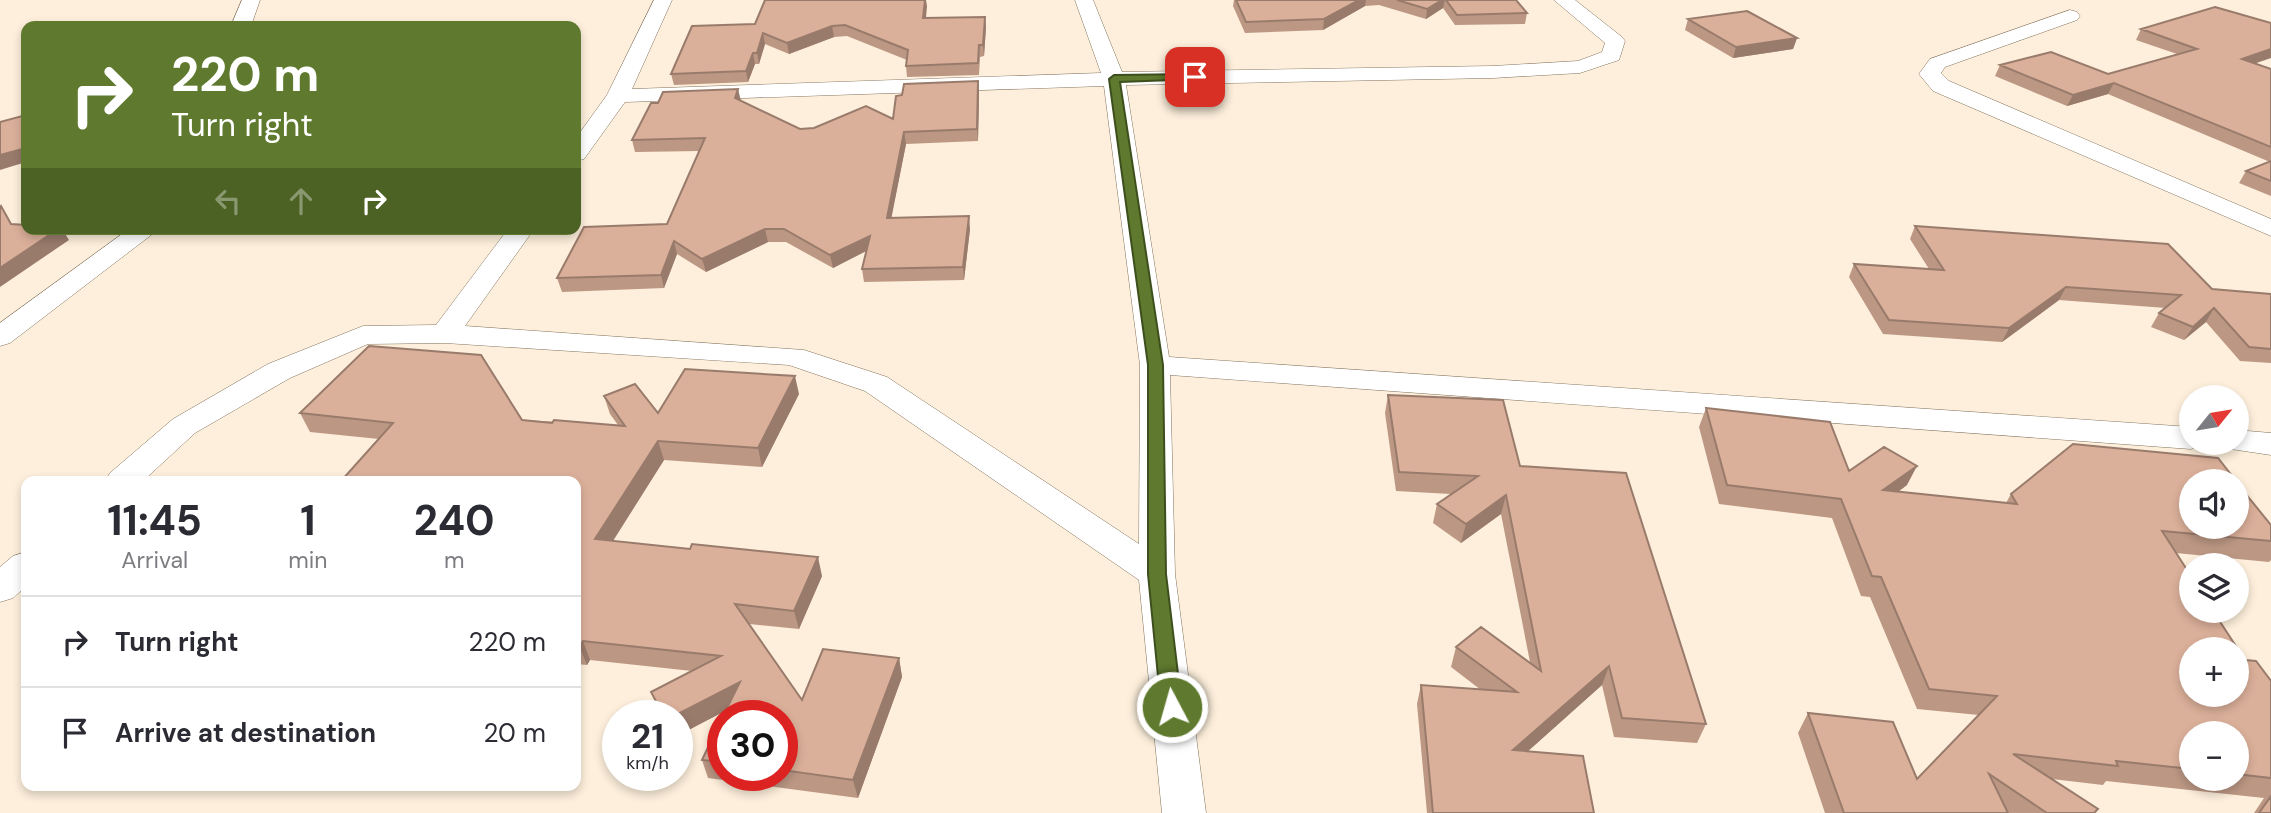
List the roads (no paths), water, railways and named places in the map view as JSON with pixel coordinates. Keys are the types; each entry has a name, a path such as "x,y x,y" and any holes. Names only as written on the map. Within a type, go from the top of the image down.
{"street":[{"path":"244,21 251,0"},
{"path":"581,147 618,96 663,0"},
{"path":"1084,0 1114,79 1155,365 1157,574 1184,813"},
{"path":"618,96 1114,79 1493,72 1580,67 1612,57 1615,41 1563,0"},
{"path":"2070,16 1937,64 1930,74 1941,86 2271,228"},
{"path":"0,337 138,235"},
{"path":"445,334 517,235"},
{"path":"127,476 184,426 279,371 363,335 445,334 793,356 876,384 1157,574"},
{"path":"1155,365 2179,437"},
{"path":"2249,442 2271,443"},
{"path":"0,588 21,569"}]}
